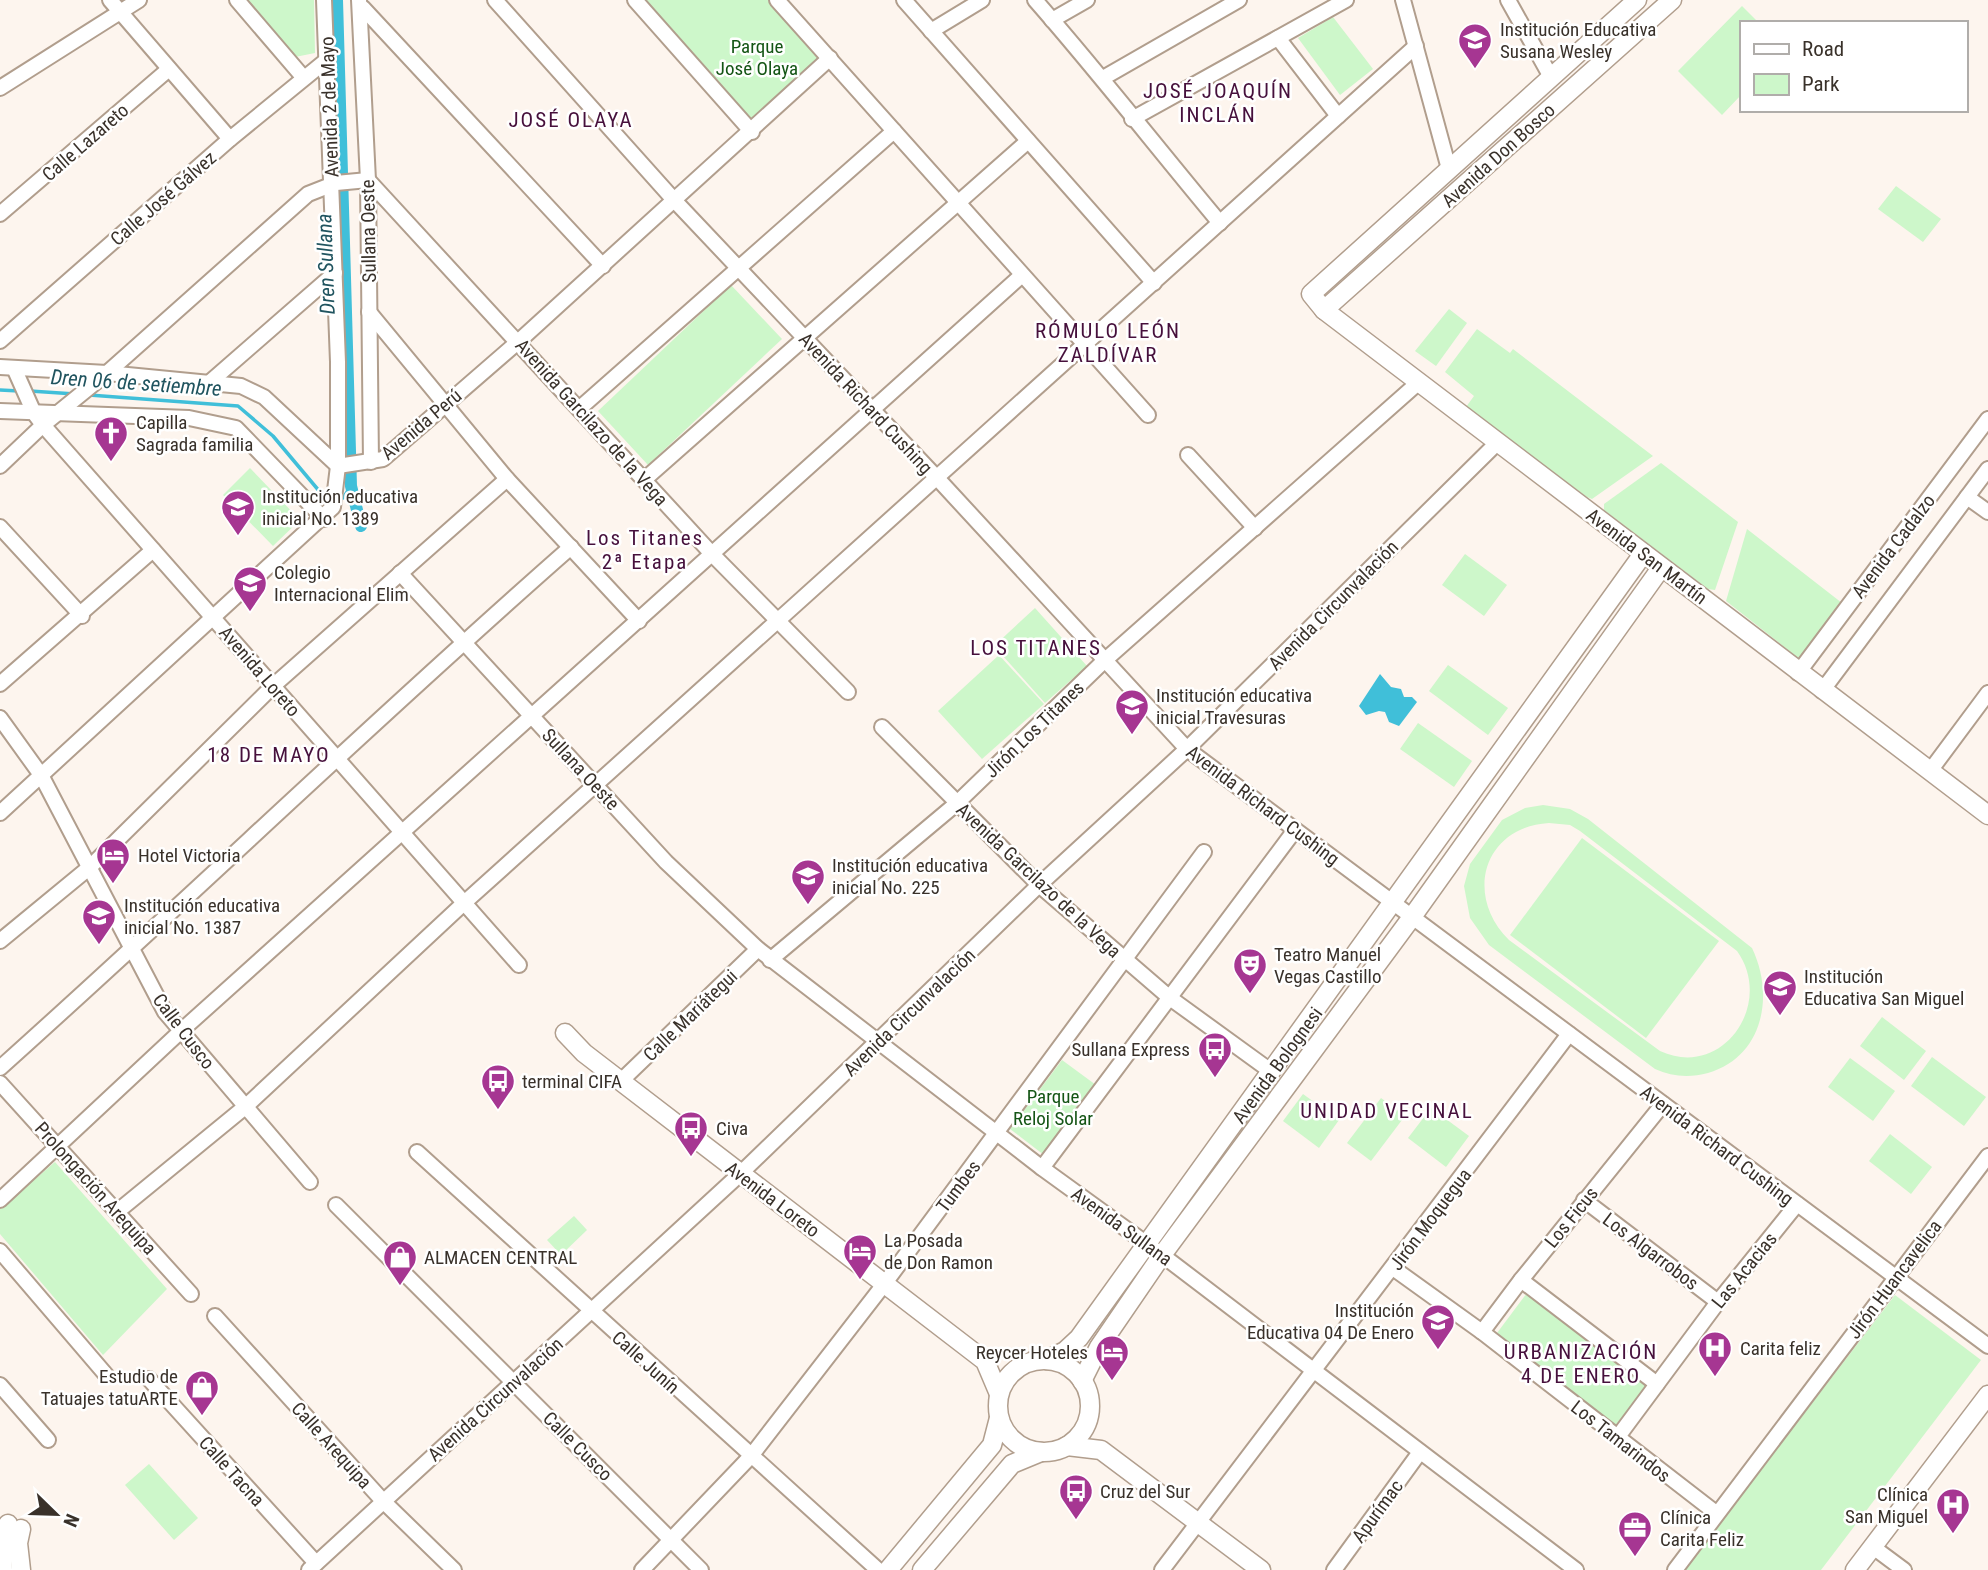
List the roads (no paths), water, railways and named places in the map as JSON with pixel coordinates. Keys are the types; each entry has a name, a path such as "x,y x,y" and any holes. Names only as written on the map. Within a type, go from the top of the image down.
{"main road":[{"name":"Avenida Don Bosco","path":"1311,294 1637,0"},
{"name":"Avenida Don Bosco","path":"1324,310 1672,0"},
{"name":"Avenida San Martín","path":"1311,294 1324,310 1988,815"},
{"name":"Avenida Bolognesi","path":"1082,1381 1155,1249 1272,1072 1643,554"},
{"name":"Avenida Bolognesi","path":"1046,1360 1065,1351 1079,1338 1155,1249 1412,917 1661,568"},
{"name":"Avenida Loreto","path":"565,1033 584,1053 985,1361 999,1394"},
{"path":"985,1361 1026,1364 1046,1360 1067,1367 1082,1381 1089,1405 1088,1418 1076,1439 1067,1446"},
{"path":"888,1570 992,1445 999,1418 999,1394 1009,1376 1026,1364"},
{"path":"1855,1570 1988,1395"},
{"path":"999,1418 1014,1441 1041,1452"},
{"path":"1088,1418 1101,1450"},
{"path":"922,1570 1012,1464 1041,1452 1067,1446 1101,1450 1261,1570"},
{"path":"3,1570 10,1525"},
{"path":"10,1525 18,1543 21,1570"}],"street":[{"path":"0,88 114,6 139,0"},
{"path":"237,0 303,77"},
{"name":"Avenida 2 de Mayo","path":"324,0 334,184 341,466"},
{"path":"500,6 517,0"},
{"path":"635,0 752,132"},
{"path":"777,0 1148,415"},
{"path":"904,0 1154,283"},
{"path":"931,31 982,0"},
{"path":"1035,0 1103,78 1132,119 1220,223"},
{"path":"1052,20 1087,0"},
{"path":"1103,78 1239,0"},
{"path":"1132,119 1346,0"},
{"path":"1403,0 1449,169"},
{"path":"1507,0 1551,77"},
{"path":"363,5 603,266"},
{"name":"Sullana Oeste","path":"363,5 363,180 369,312 366,463"},
{"path":"114,6 230,139"},
{"name":"Avenida Richard Cushing","path":"500,6 674,201 938,479 1187,749 1988,1346"},
{"path":"1278,38 1338,116"},
{"path":"118,1211 244,1107 464,904 1416,46"},
{"name":"Avenida Perú","path":"341,466 383,459 603,266 830,58"},
{"name":"Calle José Gálvez","path":"0,341 230,139 328,59"},
{"name":"Calle Lazareto","path":"0,214 169,69"},
{"path":"580,408 894,131"},
{"path":"645,480 1028,141"},
{"path":"0,411 38,419 58,412 107,373 298,202 318,188 363,180"},
{"name":"Avenida Garcilazo de la Vega","path":"363,180 519,341 712,554 848,692"},
{"path":"210,382 335,273"},
{"path":"0,1200 181,1031 534,718 1022,275"},
{"path":"369,312 447,403 507,479 639,621"},
{"path":"0,813 324,519 333,507 341,466 264,397 240,386 107,373 7,368"},
{"name":"Avenida Loreto","path":"7,368 38,419 519,965"},
{"name":"Jirón Los Titanes","path":"770,960 956,804 1104,661 1419,382"},
{"path":"58,412 189,418 236,428 324,519"},
{"path":"0,466 38,419"},
{"name":"Avenida Cadalzo","path":"1798,673 1988,419"},
{"name":"Avenida Circunvalación","path":"313,1567 740,1174 1038,885 1187,749 1498,442"},
{"path":"1188,455 1255,528"},
{"name":"Avenida Cadalzo","path":"1822,691 1988,469"},
{"path":"0,941 90,867 273,686 507,479"},
{"path":"1967,497 1988,512"},
{"path":"0,527 82,616"},
{"path":"0,1068 463,641 571,547"},
{"path":"0,684 82,616 153,550"},
{"name":"Sullana Oeste","path":"400,573 676,872"},
{"path":"1930,771 1988,693"},
{"name":"Calle Cusco","path":"0,718 41,775 165,1012 310,1182"},
{"name":"Avenida Garcilazo de la Vega","path":"882,727 1038,885 1170,998 1272,1072"},
{"path":"1042,1168 1295,830"},
{"name":"Tumbes","path":"642,1570 751,1456 885,1283 1126,961 1204,852"},
{"name":"Avenida Sullana","path":"676,872 770,960 1576,1570"},
{"name":"Calle Mariátegui","path":"622,1080 758,949"},
{"name":"Jirón Moquegua","path":"1162,1570 1569,1034"},
{"name":"Prolongación Arequipa","path":"0,1083 60,1146 191,1294"},
{"name":"Los Ficus","path":"1482,1332 1584,1200 1663,1104"},
{"name":"Calle Junín","path":"417,1152 590,1312 878,1570"},
{"name":"Jirón Huancavelica","path":"1675,1570 1988,1156"},
{"name":"Los Algarrobos","path":"1584,1200 1718,1301"},
{"name":"Las Acacias","path":"1617,1438 1718,1301 1797,1204"},
{"name":"Calle Cusco","path":"336,1205 701,1570"},
{"path":"0,1251 107,1376"},
{"name":"Los Tamarindos","path":"1393,1268 1482,1332 1716,1513"},
{"path":"1521,1280 1657,1384"},
{"name":"Calle Arequipa","path":"215,1316 383,1501 454,1570"},
{"name":"Calle Tacna","path":"149,1379 313,1567"},
{"path":"0,1385 48,1440"},
{"name":"Apurímac","path":"1334,1570 1420,1452"},
{"path":"1873,1547 1904,1570"}],"water":[{"path":"1380,674 1391,687 1401,689 1404,697 1412,697 1417,702 1399,726 1389,722 1385,712 1366,715 1359,706"}],"waterway":[{"name":"Dren Sullana","path":"337,0 351,486 361,526"},
{"name":"Dren 06 de setiembre","path":"0,390 19,391"},
{"name":"Dren 06 de setiembre","path":"30,391 75,394"},
{"name":"Dren 06 de setiembre","path":"89,395 238,406 273,436 320,492 330,496"},
{"name":"Dren 06 de setiembre","path":"338,497 343,498 351,486"}],"place":[{"name":"Institución Educativa Susana Wesley","path":"1475,70"},
{"name":"Capilla Sagrada familia","path":"111,463"},
{"name":"Institución educativa inicial No. 1389","path":"238,537"},
{"name":"Colegio Internacional Elim","path":"250,613"},
{"name":"Institución educativa inicial Travesuras","path":"1132,736"},
{"name":"Hotel Victoria","path":"113,885"},
{"name":"Institución educativa inicial No. 225","path":"808,906"},
{"name":"Institución educativa inicial No. 1387","path":"99,946"},
{"name":"Teatro Manuel Vegas Castillo","path":"1250,995"},
{"name":"Institución Educativa San Miguel","path":"1780,1017"},
{"name":"Sullana Express","path":"1215,1079"},
{"name":"terminal CIFA","path":"498,1111"},
{"name":"Civa","path":"691,1158"},
{"name":"La Posada de Don Ramon","path":"860,1281"},
{"name":"ALMACEN CENTRAL","path":"400,1287"},
{"name":"Institución Educativa 04 De Enero","path":"1438,1351"},
{"name":"Carita feliz","path":"1715,1378"},
{"name":"Reycer Hoteles","path":"1112,1382"},
{"name":"Estudio de Tatuajes tatuARTE","path":"202,1417"},
{"name":"Cruz del Sur","path":"1076,1521"},
{"name":"Clínica San Miguel","path":"1953,1535"},
{"name":"Clínica Carita Feliz","path":"1635,1558"}],"district":[{"name":"JOSÉ JOAQUÍN INCLÁN","path":"1218,103"},
{"name":"JOSÉ OLAYA","path":"571,120"},
{"name":"RÓMULO LEÓN ZALDÍVAR","path":"1108,343"},
{"name":"Los Titanes 2ª Etapa","path":"645,550"},
{"name":"LOS TITANES","path":"1036,648"},
{"name":"18 DE MAYO","path":"269,755"},
{"name":"UNIDAD VECINAL","path":"1387,1111"},
{"name":"URBANIZACIÓN 4 DE ENERO","path":"1581,1364"}],"park label":[{"name":"Parque José Olaya","path":"757,57"},
{"name":"Parque Reloj Solar","path":"1053,1107"}]}
